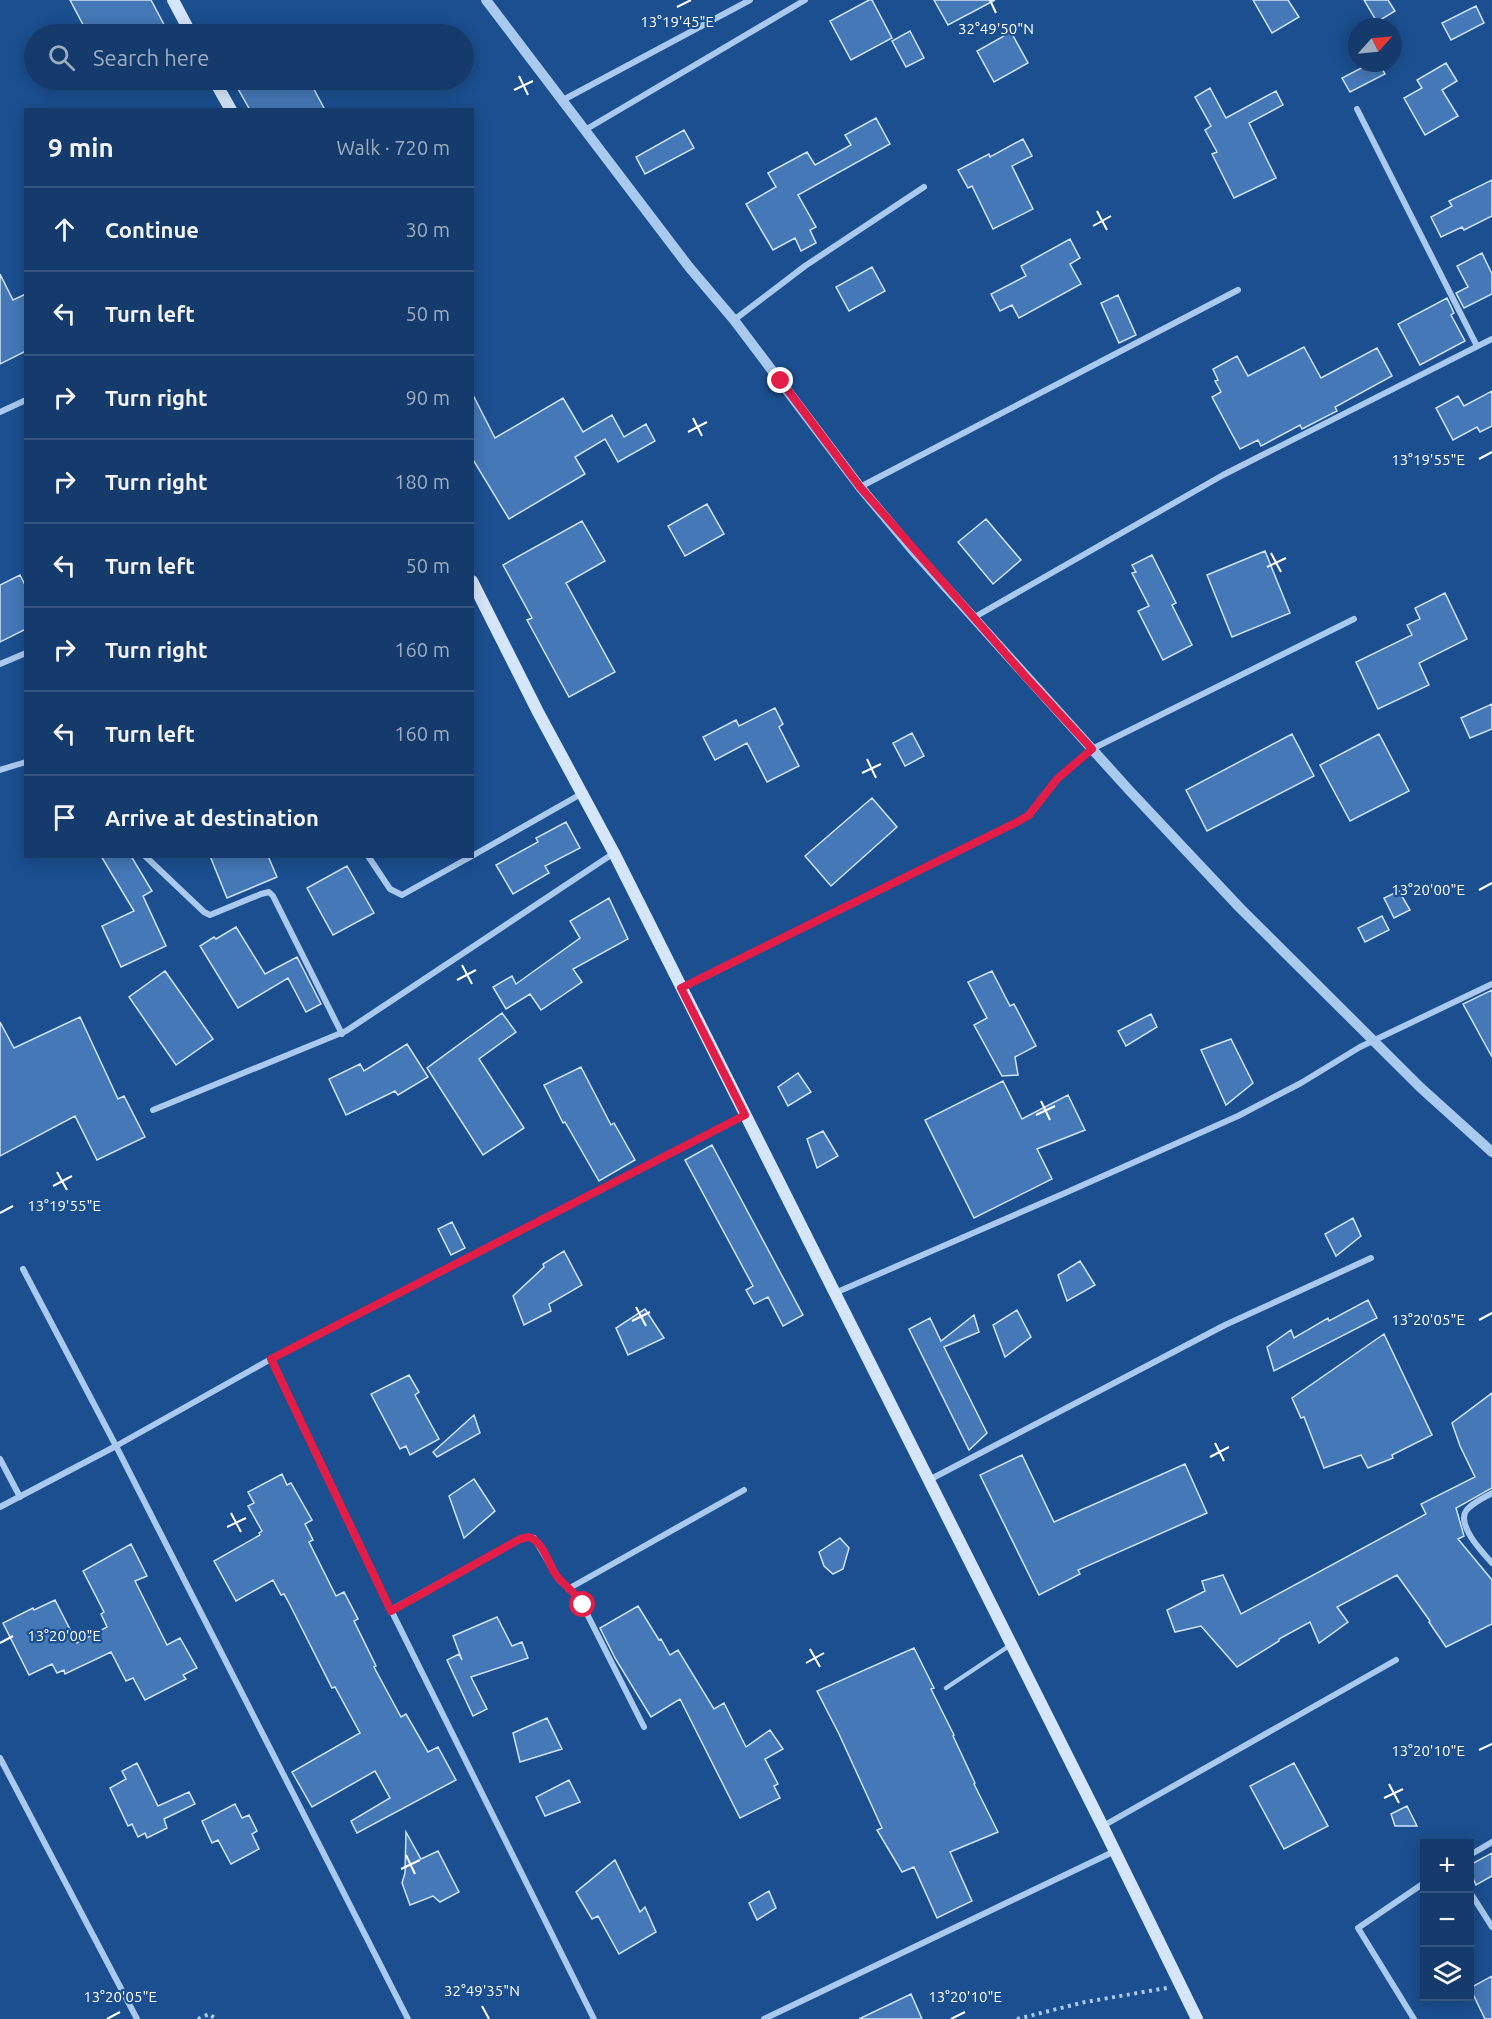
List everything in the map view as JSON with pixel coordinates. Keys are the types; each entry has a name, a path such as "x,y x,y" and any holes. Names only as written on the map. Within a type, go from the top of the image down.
{"main road":[{"path":"173,0 186,24"},
{"path":"220,90 230,108"},
{"path":"474,585 581,794 614,853 1197,2019"}],"street":[{"path":"486,0 860,487 973,618 1240,908 1421,1088 1492,1152"},
{"path":"563,100 750,0"},
{"path":"584,130 805,0"},
{"path":"1357,109 1478,346"},
{"path":"734,320 805,266 924,187"},
{"path":"860,487 1238,290"},
{"path":"973,618 1223,475 1492,339"},
{"path":"0,412 24,401"},
{"path":"681,988 1017,822 1029,815 1057,779 1092,749 1354,619"},
{"path":"0,664 24,654"},
{"path":"0,770 24,763"},
{"path":"474,855 581,794"},
{"path":"153,1110 342,1034 614,853"},
{"path":"147,858 207,915 269,892 342,1034"},
{"path":"369,858 390,889 402,895 468,858"},
{"path":"835,1293 1238,1116 1301,1083 1374,1040 1492,984"},
{"path":"0,1507 116,1446 271,1359 745,1115"},
{"path":"929,1481 1225,1325 1371,1258"},
{"path":"23,1269 116,1446 408,2019"},
{"path":"271,1359 391,1611 594,2019"},
{"path":"0,1459 20,1497"},
{"path":"568,1589 744,1490"},
{"path":"1492,1493 1468,1509 1464,1519 1466,1529 1474,1542 1492,1563"},
{"path":"391,1611 524,1537 534,1538 556,1575 579,1598 644,1726"},
{"path":"1103,1827 1396,1660"},
{"path":"0,1758 137,2019"},
{"path":"1474,1853 1492,1842"},
{"path":"764,2019 1115,1851"},
{"path":"1414,2019 1358,1928 1420,1886"},
{"path":"1471,1893 1492,1927"}],"lane":[{"path":"946,1688 1012,1645"}],"path":[{"path":"1017,2019 1085,2002 1179,1986"},
{"path":"198,2019 209,2014 216,2019"}],"building":[{"path":"70,0 151,0 164,24 83,24"},
{"path":"872,0 892,38 851,60 830,21"},
{"path":"934,0 995,0 948,25"},
{"path":"1253,0 1288,0 1299,17 1272,33"},
{"path":"1364,0 1388,0 1395,11 1384,18 1375,18"},
{"path":"1476,6 1484,23 1451,40 1442,23"},
{"path":"910,31 924,58 906,67 892,41"},
{"path":"1011,32 1028,63 994,82 977,51"},
{"path":"1446,63 1457,81 1442,90 1458,116 1425,135 1404,98 1422,88 1417,80"},
{"path":"1354,72 1384,72 1385,74 1350,92 1342,78"},
{"path":"1210,88 1226,118 1276,91 1283,105 1249,123 1276,178 1234,198 1212,154 1217,152 1205,130 1211,126 1195,97"},
{"path":"239,90 314,90 324,108 249,108"},
{"path":"876,118 890,144 798,195 816,227 810,230 816,243 801,251 795,238 773,250 746,204 776,187 768,173 807,152 815,165 851,145 845,135"},
{"path":"684,130 694,148 645,174 636,157"},
{"path":"1023,139 1032,156 1012,166 1033,209 993,229 972,186 968,188 958,170 989,154 990,157"},
{"path":"1492,180 1492,216 1464,230 1462,227 1441,237 1431,217 1452,206 1449,201"},
{"path":"1070,239 1080,258 1070,264 1081,284 1019,318 1012,305 1000,311 991,294 1026,276 1021,266"},
{"path":"1482,253 1492,274 1492,294 1464,308 1456,293 1468,287 1457,266"},
{"path":"872,267 885,291 849,311 836,287"},
{"path":"0,274 13,300 24,295 24,352 0,364"},
{"path":"1118,295 1136,335 1119,343 1101,303"},
{"path":"1447,298 1454,313 1451,315 1465,341 1420,365 1398,324"},
{"path":"1304,347 1321,378 1377,348 1392,376 1335,407 1337,411 1302,429 1300,425 1261,446 1258,440 1240,449 1212,397 1221,392 1215,381 1218,380 1213,369 1237,356 1248,376"},
{"path":"1492,391 1492,426 1480,432 1477,427 1453,440 1436,408 1458,396 1464,406"},
{"path":"474,397 495,438 563,398 583,432 612,415 624,437 646,424 655,441 618,462 605,439 575,457 585,474 509,519 474,461"},
{"path":"707,504 724,534 685,556 668,526"},
{"path":"986,519 1021,560 993,584 958,542"},
{"path":"582,521 605,561 566,583 615,672 569,697 527,620 532,618 503,565"},
{"path":"1265,551 1290,613 1232,637 1207,575"},
{"path":"1152,555 1176,603 1172,605 1192,645 1163,660 1138,611 1149,606 1132,573 1136,572 1132,565"},
{"path":"20,575 24,583 24,630 0,642 0,585"},
{"path":"1445,593 1467,639 1419,663 1429,685 1378,709 1356,662 1412,635 1407,625 1420,619 1415,608"},
{"path":"1492,704 1492,729 1470,738 1461,718"},
{"path":"775,708 783,724 779,727 799,766 767,782 747,743 715,760 703,737 736,720 739,726"},
{"path":"912,733 924,756 905,766 893,743"},
{"path":"1292,734 1314,776 1207,831 1186,790"},
{"path":"1379,734 1409,791 1350,821 1320,765"},
{"path":"872,798 897,827 831,886 805,856"},
{"path":"566,822 580,848 545,866 549,873 513,894 496,865 538,842 536,838"},
{"path":"102,858 132,858 152,891 143,896 166,946 121,967 102,926 134,911"},
{"path":"211,858 269,858 277,877 227,898"},
{"path":"347,866 374,913 333,935 307,888"},
{"path":"1399,891 1410,910 1394,918 1384,898"},
{"path":"609,898 628,939 573,969 582,982 541,1010 530,994 506,1009 493,987 512,976 516,984 580,938 570,921"},
{"path":"1382,916 1389,930 1365,942 1358,928"},
{"path":"236,927 265,974 297,957 321,1004 306,1012 288,978 238,1008 200,946"},
{"path":"165,971 213,1039 176,1065 129,997"},
{"path":"992,971 1010,1006 1014,1004 1036,1046 1015,1057 1018,1075 1002,1076 974,1025 987,1018 968,982"},
{"path":"1492,990 1492,1057 1463,1004"},
{"path":"502,1013 516,1032 479,1059 524,1128 483,1155 427,1068"},
{"path":"1151,1014 1157,1027 1126,1046 1118,1031"},
{"path":"80,1017 118,1099 124,1096 145,1137 97,1160 75,1116 0,1156 0,1022 14,1048"},
{"path":"1231,1039 1253,1083 1226,1105 1201,1050"},
{"path":"407,1044 428,1077 398,1095 395,1091 346,1115 329,1079 360,1064 364,1071"},
{"path":"581,1067 611,1125 614,1123 635,1160 599,1181 565,1122 563,1123 544,1085"},
{"path":"798,1073 811,1092 788,1106 778,1087"},
{"path":"1003,1081 1022,1119 1068,1095 1085,1130 1037,1149 1052,1179 974,1218 925,1120"},
{"path":"823,1131 838,1156 817,1168 807,1139"},
{"path":"712,1145 803,1315 783,1326 768,1297 754,1304 746,1290 753,1286 685,1160"},
{"path":"1353,1218 1361,1236 1336,1256 1325,1234"},
{"path":"452,1222 465,1248 451,1255 438,1229"},
{"path":"564,1251 582,1285 549,1304 551,1311 524,1325 513,1296 544,1267 543,1264"},
{"path":"1080,1261 1095,1285 1067,1301 1058,1275"},
{"path":"1368,1300 1377,1318 1274,1371 1267,1347 1291,1330 1294,1338 1328,1318 1329,1321"},
{"path":"645,1309 664,1338 628,1355 616,1328"},
{"path":"1017,1310 1031,1337 1005,1357 993,1325"},
{"path":"974,1315 979,1332 944,1347 987,1433 969,1450 909,1329 930,1318 941,1341"},
{"path":"1384,1334 1432,1435 1392,1455 1393,1458 1368,1468 1361,1455 1324,1468 1304,1417 1301,1418 1292,1398"},
{"path":"409,1375 419,1392 415,1395 439,1439 410,1455 406,1446 400,1449 371,1394"},
{"path":"1492,1393 1492,1488 1456,1508 1464,1536 1458,1539 1492,1580 1492,1624 1446,1647 1397,1575 1337,1607 1348,1622 1319,1643 1310,1622 1237,1667 1201,1626 1175,1632 1167,1610 1205,1591 1202,1581 1223,1575 1241,1614 1426,1514 1421,1504 1475,1477 1452,1423"},
{"path":"474,1415 480,1433 437,1457 433,1452"},
{"path":"1022,1455 1054,1522 1185,1464 1207,1513 1078,1570 1080,1574 1039,1595 980,1475"},
{"path":"282,1474 287,1485 291,1483 312,1520 305,1524 313,1540 309,1542 336,1596 344,1592 358,1619 354,1621 376,1666 374,1667 401,1717 406,1714 428,1752 438,1747 456,1780 357,1833 351,1821 390,1798 375,1771 312,1807 292,1772 360,1733 335,1687 332,1688 284,1594 281,1595 273,1580 236,1601 214,1561 260,1535 262,1531 248,1506 254,1503 248,1492"},
{"path":"474,1479 495,1511 464,1538 449,1496"},
{"path":"840,1538 849,1548 843,1569 833,1574 824,1566 819,1552"},
{"path":"131,1544 147,1576 135,1581 167,1645 180,1638 197,1668 183,1675 186,1679 145,1700 133,1678 126,1681 111,1652 65,1674 64,1670 57,1673 52,1664 29,1675 3,1623 55,1600 77,1643 107,1627 101,1614 104,1612 83,1571"},
{"path":"638,1606 670,1655 678,1650 714,1709 724,1703 746,1747 770,1730 783,1749 765,1759 778,1784 774,1786 780,1798 740,1818 680,1699 651,1717 615,1658 600,1628"},
{"path":"497,1617 512,1646 522,1642 528,1658 471,1677 487,1709 473,1716 447,1660 459,1654 462,1660 453,1636"},
{"path":"914,1648 934,1688 931,1689 954,1735 974,1784 998,1832 950,1852 972,1901 937,1918 914,1867 902,1872 877,1830 882,1828 817,1691"},
{"path":"547,1718 562,1749 520,1762 513,1733"},
{"path":"137,1763 158,1806 189,1792 195,1804 164,1819 167,1828 147,1838 145,1833 138,1837 132,1824 128,1826 110,1788 126,1779 122,1771"},
{"path":"1294,1763 1328,1826 1284,1849 1250,1786"},
{"path":"569,1780 580,1802 545,1816 536,1797"},
{"path":"235,1804 242,1818 249,1815 257,1831 252,1834 259,1849 231,1864 218,1840 212,1843 202,1821"},
{"path":"1407,1806 1417,1826 1395,1826 1391,1814"},
{"path":"406,1832 421,1859 438,1851 459,1892 440,1902 433,1896 410,1905 402,1883 405,1873"},
{"path":"1492,1853 1492,1876 1476,1885 1474,1863"},
{"path":"615,1860 640,1912 645,1907 656,1932 619,1954 598,1916 592,1919 576,1892"},
{"path":"769,1891 776,1908 757,1920 749,1903"},
{"path":"1492,1976 1492,2019 1485,2019 1474,1996 1474,1986"},
{"path":"911,1994 922,2019 859,2019"}],"route":[{"path":"583,1605 579,1598 563,1585 537,1541 534,1538 524,1537 391,1611 271,1359 745,1115 681,988 1017,822 1029,815 1057,779 1092,749 916,554 860,487 781,381"}]}
